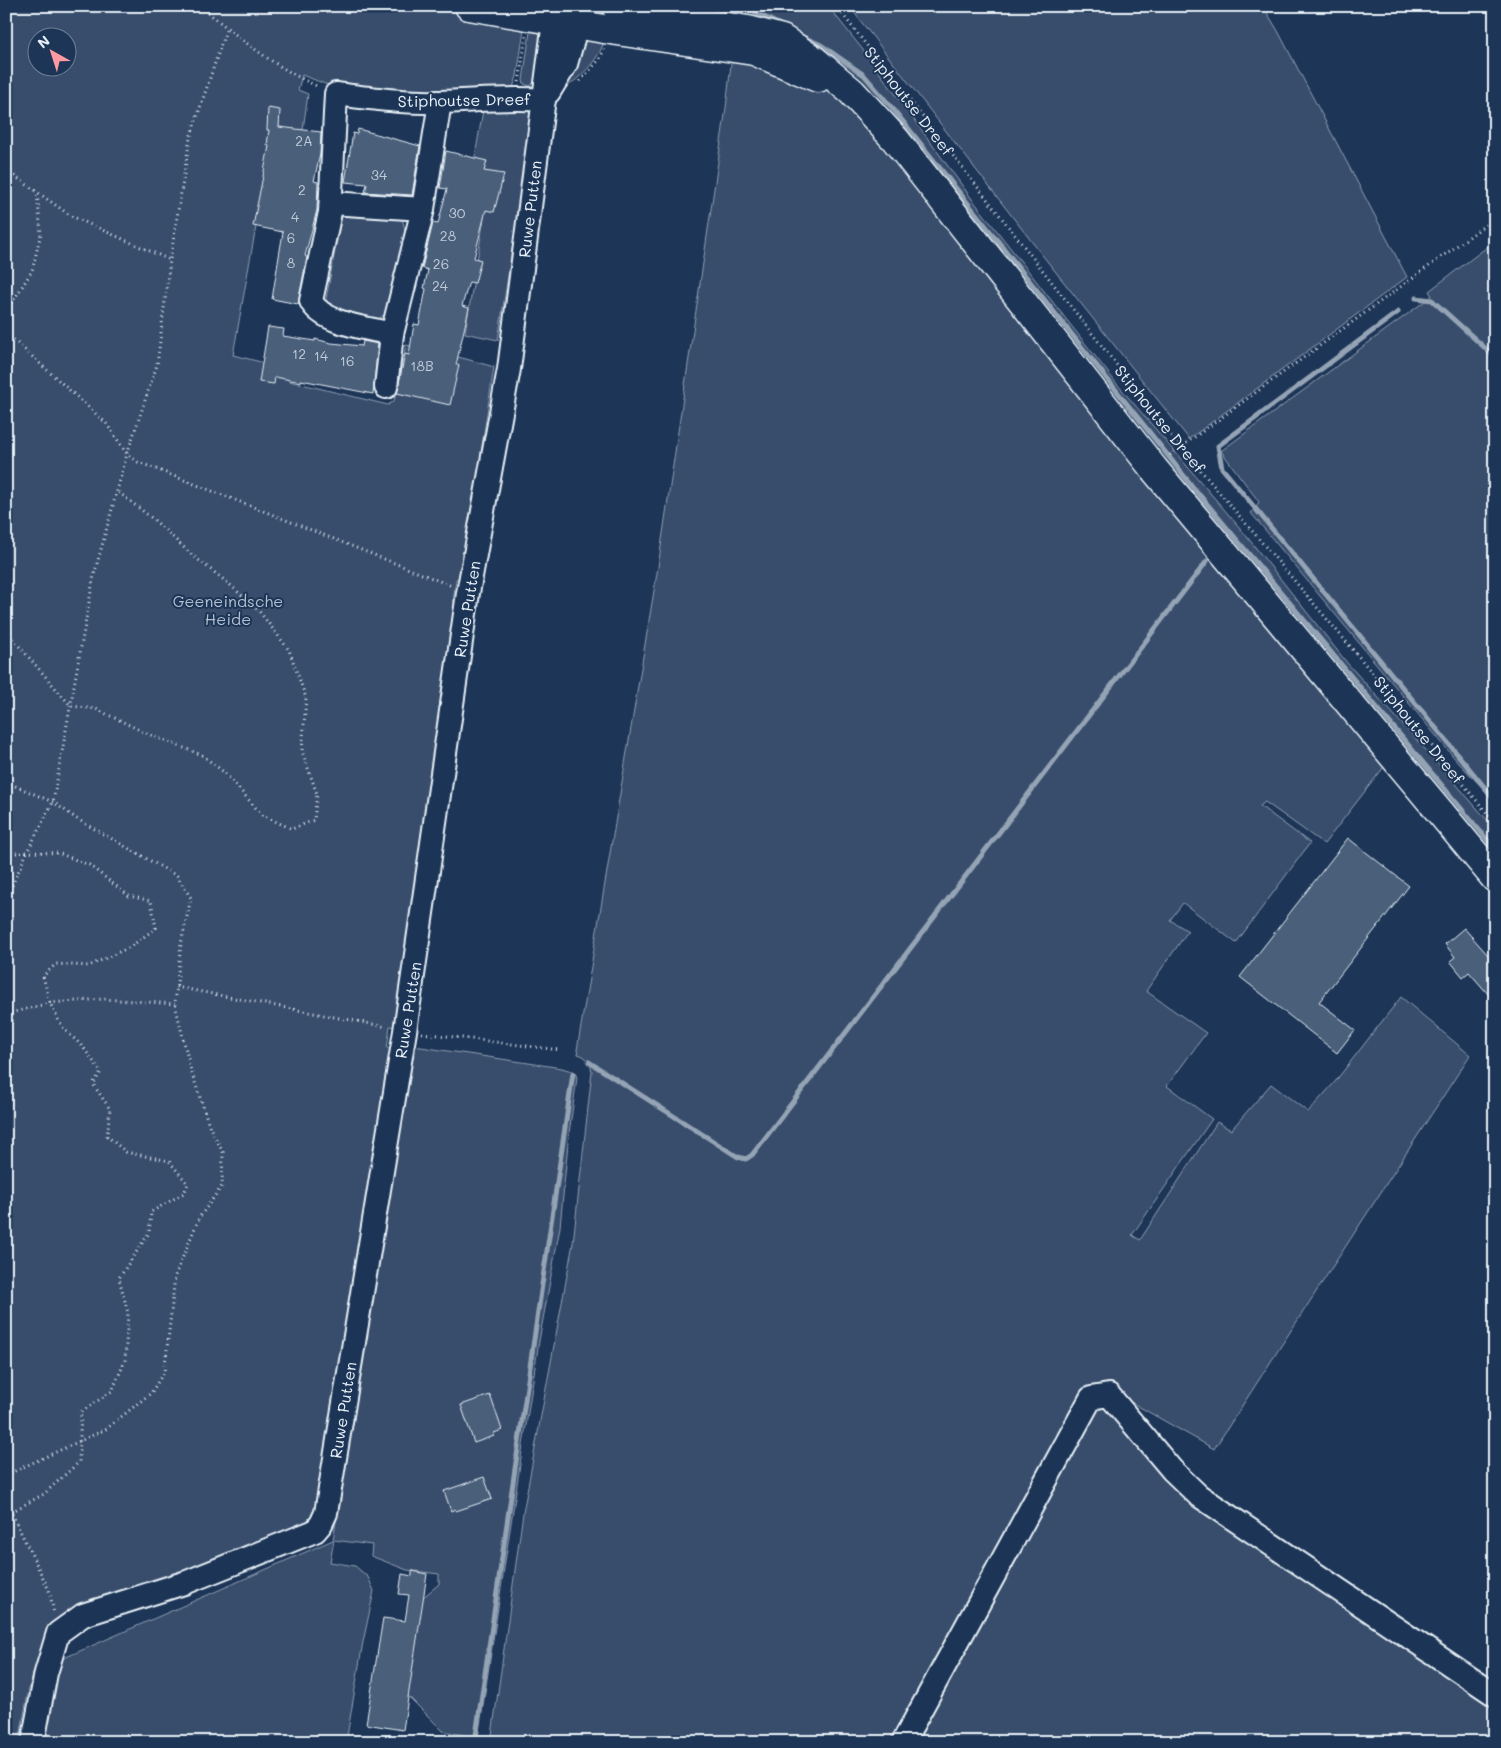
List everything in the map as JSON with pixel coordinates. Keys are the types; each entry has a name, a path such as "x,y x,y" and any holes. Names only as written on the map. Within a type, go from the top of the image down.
{"main road":[{"name":"Stiphoutse Dreef","path":"468,6 529,17 567,14 613,18 682,20 748,30 782,39 814,60 852,92 895,138 1154,469 1495,878"}],"street":[{"name":"Ruwe Putten","path":"58,1633 83,1615 187,1582 315,1531 326,1513 405,1031 468,593 509,369 544,100 567,14"},
{"name":"Stiphoutse Dreef","path":"336,94 392,101 440,102 519,97 544,100"},
{"path":"336,94 331,203 311,301 315,309 332,319 392,334"},
{"path":"386,387 392,334 423,209 440,102"},
{"path":"331,203 423,209"},
{"path":"903,1742 1092,1398 1108,1395 1172,1470 1198,1495 1495,1695"},
{"path":"33,1742 46,1673 58,1633"}],"path":[{"path":"200,6 253,50 285,70 336,94"},
{"name":"Stiphoutse Dreef","path":"836,6 1180,446 1360,658 1495,822"},
{"path":"519,97 519,79 529,17"},
{"path":"578,83 600,59 613,18"},
{"path":"6,899 27,852 53,802 94,575 127,454 157,365 170,260 190,138 227,27"},
{"path":"6,170 71,216 170,260"},
{"path":"6,312 32,271 41,232 37,192"},
{"path":"1154,469 1180,446 1495,218"},
{"path":"6,333 106,423 127,454 138,462 468,593"},
{"path":"6,631 71,706 96,710 148,734 202,755 224,773 262,815 292,830 314,820 317,794 302,751 306,698 289,650 259,611 228,582 192,555 153,519 117,491"},
{"path":"6,782 53,802 77,819 177,876 191,898 181,944 175,1004 190,1067 210,1128 223,1152 222,1186 199,1218 175,1276 164,1372 151,1392 106,1429 6,1475"},
{"path":"6,854 27,852 58,853 89,865 129,896 151,901 156,928 130,947 89,966 56,964 43,976 50,1003 62,1027 83,1047 101,1072 93,1084 110,1110 108,1136 126,1152 169,1161 188,1184 184,1193 151,1212 149,1232 119,1278 128,1313 125,1361 112,1391 81,1412 79,1462 44,1494 12,1512"},
{"path":"176,986 405,1031 560,1050"},
{"path":"6,1014 50,1003 104,999 175,1004"},
{"path":"6,1506 12,1512 48,1590 58,1633"}],"green space":[{"name":"Geeneindsche Heide","path":"6,6 429,6 525,22 517,76 511,93 346,92 302,75 298,90 308,94 300,151 269,154 233,355 288,369 289,381 388,405 394,401 406,345 494,367 462,578 456,579 453,602 458,604 395,1027 390,1026 387,1048 392,1049 318,1519 47,1637 36,1662 19,1742 6,1742"},
{"path":"630,6 828,6 863,50 972,199 1117,384 1240,528 1348,664 1495,829 1495,867 1229,550 872,99"},
{"path":"849,6 1263,6 1278,31 1407,277 1189,439 1039,251"},
{"path":"531,25 544,38 539,78 530,86 524,84 523,80"},
{"path":"606,35 600,52 590,66 563,90 581,42 589,37"},
{"path":"732,55 782,68 833,92 873,128 1387,763 1324,844 1265,802 1260,806 1310,843 1236,943 1183,903 1170,920 1188,931 1146,991 1206,1033 1167,1086 1212,1119 1132,1235 1140,1240 1217,1122 1231,1130 1271,1084 1308,1112 1334,1083 1401,997 1470,1055 1214,1449 1106,1388 895,1742 491,1742 523,1513 573,1243 592,1071 588,1060 578,1054 577,1050 658,567 726,108"},
{"path":"533,107 498,340 465,333 489,188 473,168 483,110"},
{"path":"348,209 402,218 405,230 387,313 378,319 331,311 326,299 341,219"},
{"path":"1495,241 1495,798 1493,799 1457,761 1251,513 1259,502 1221,451 1432,296 1429,291"},
{"path":"414,1046 562,1068 575,1072 577,1078 569,1133 560,1227 539,1341 478,1738 443,1731 405,1693 421,1599 439,1584 439,1574 407,1570 371,1556 372,1545 334,1540 330,1562 355,1566 368,1577 374,1591 363,1642 346,1742 39,1742 57,1664 64,1658 333,1540"},
{"path":"1104,1405 1169,1482 1495,1705 1495,1742 912,1742 1097,1408"}],"building":[{"path":"268,108 280,110 279,127 321,132 320,154 314,181 318,182 317,210 305,256 307,257 298,304 272,299 283,232 253,226 269,146 267,145 269,130 267,130"},
{"path":"358,129 420,146 412,195 365,192 367,184 345,182 353,133 357,134"},
{"path":"446,151 487,161 484,171 504,174 494,212 486,210 474,258 481,260 475,283 469,282 462,306 469,308 456,365 459,365 450,405 397,393 405,354 409,355 414,324 419,325 428,270 422,268 433,223 438,224 447,189 440,188"},
{"path":"268,327 284,329 283,336 315,341 315,339 331,343 362,346 363,341 378,344 373,394 275,377 274,384 259,382"},
{"path":"1348,838 1409,886 1319,1002 1355,1030 1337,1053 1240,977"},
{"path":"1464,928 1495,963 1495,1002 1469,972 1463,977 1450,961 1455,957 1445,944"},
{"path":"490,1395 502,1430 494,1433 494,1436 474,1443 461,1405"},
{"path":"484,1477 492,1499 451,1511 444,1491"},
{"path":"412,1571 427,1574 403,1730 366,1724 383,1618 405,1621 409,1595 399,1594 402,1574 412,1576"}],"waterway":[{"path":"756,13 780,25"},
{"path":"799,35 821,45 864,75 1192,486 1495,849"},
{"path":"1416,298 1432,300 1495,357"},
{"path":"1398,312 1218,446 1222,468 1495,800"},
{"path":"589,1062 738,1157 746,1159 752,1155 1207,561"},
{"path":"475,1742 573,1073"}]}
